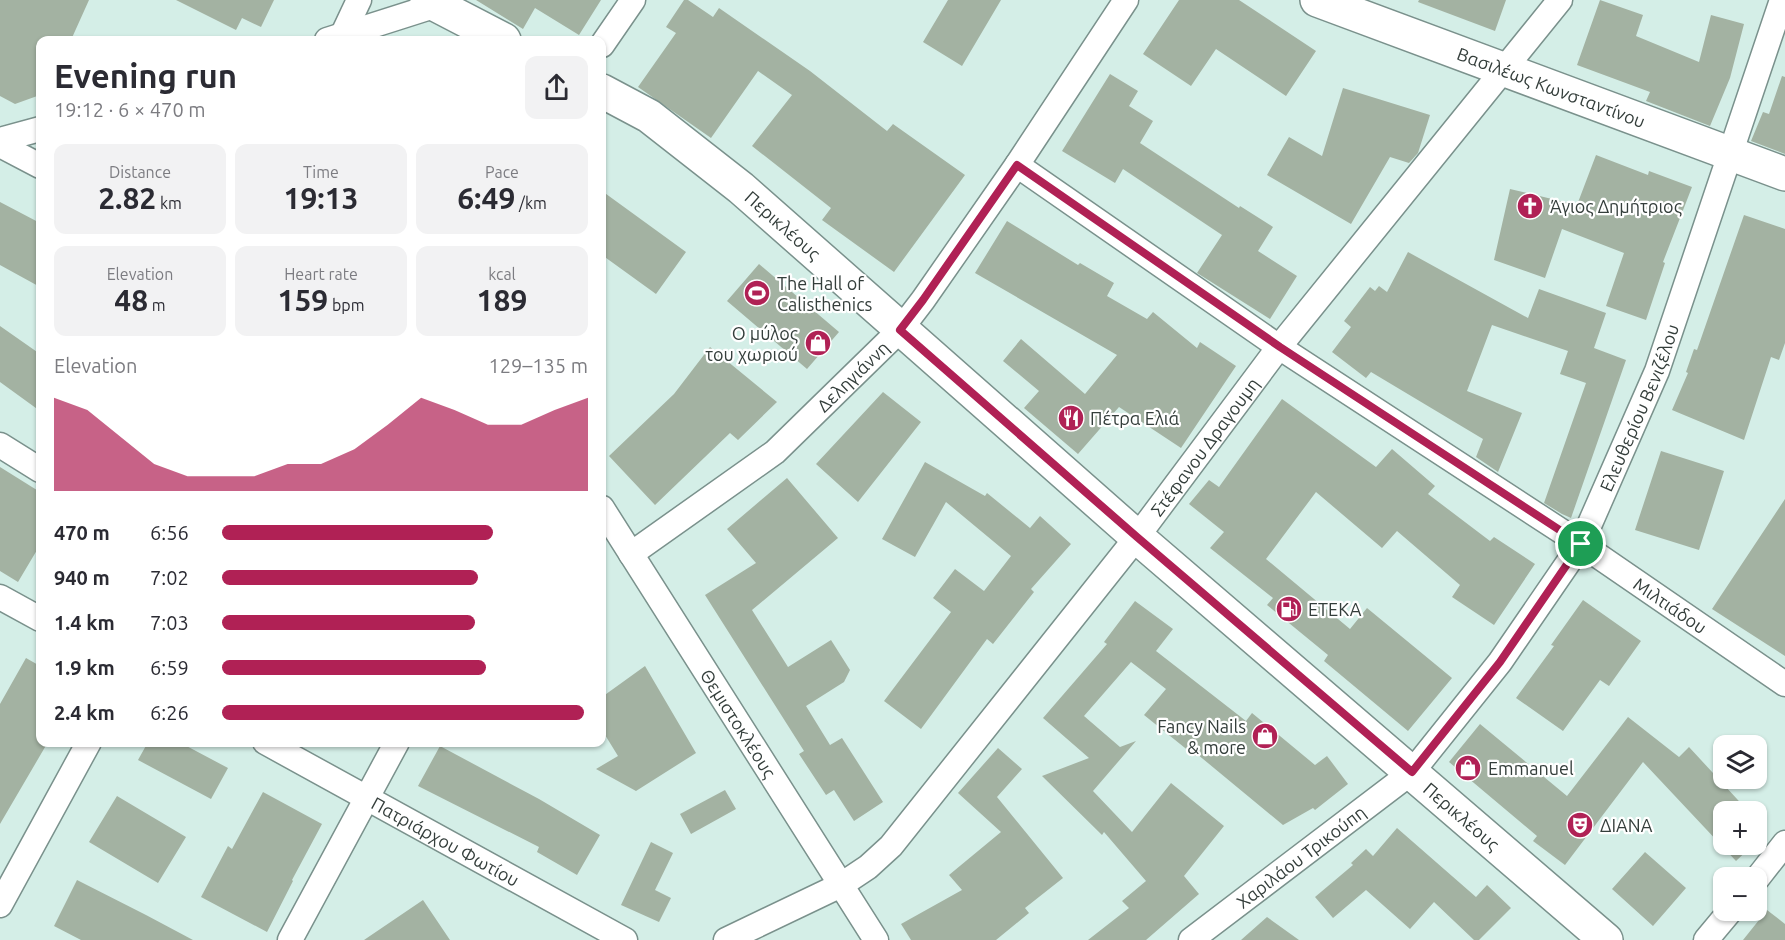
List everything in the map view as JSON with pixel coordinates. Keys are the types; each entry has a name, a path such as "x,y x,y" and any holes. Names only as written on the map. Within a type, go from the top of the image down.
{"main road":[{"name":"Βασιλέως Κωνσταντίνου","path":"1317,0 1785,174"},
{"path":"432,3 496,36"},
{"name":"Περικλέους","path":"606,93 649,116 741,188 1137,537 1606,940"}],"street":[{"path":"336,36 359,0"},
{"path":"606,39 633,0"},
{"name":"Δεληγιάννη","path":"631,554 775,452 900,330 1017,165 1126,0"},
{"name":"Στέφανου Δραγουμη","path":"726,940 840,885 868,867 891,846 1137,537 1280,347 1560,0"},
{"name":"Ελευθερίου Βενιζέλου","path":"1412,772 1500,662 1581,544 1657,371 1782,0"},
{"path":"341,36 432,3"},
{"path":"0,140 36,130"},
{"path":"0,145 36,164"},
{"name":"Μιλτιάδου","path":"1017,165 1280,347 1581,544 1785,684"},
{"path":"0,445 36,468"},
{"name":"Θεμιστοκλέους","path":"606,514 876,940"},
{"path":"0,597 36,617"},
{"path":"0,905 86,747"},
{"name":"Πατριάρχου Φωτίου","path":"274,747 625,940"},
{"path":"290,940 394,747"},
{"name":"Χαριλάου Τρικούπη","path":"1191,940 1412,772"},
{"path":"1766,867 1785,843"},
{"path":"1706,940 1722,921"}],"building":[{"path":"0,0 89,0 73,36 36,36 36,96 15,104 0,96"},
{"path":"176,0 274,0 261,27 242,18 236,30"},
{"path":"476,0 601,0 579,35 535,8 523,29"},
{"path":"684,0 688,0 713,17 719,8 810,71 887,131 893,124 965,175 894,272 822,220 831,208 752,146 792,95 758,71 711,138 638,87 676,33 666,27"},
{"path":"948,0 1001,0 962,66 923,42"},
{"path":"1179,0 1239,0 1316,51 1286,96 1216,49 1191,86 1143,54"},
{"path":"1419,0 1506,0 1495,31 1418,2"},
{"path":"1600,0 1643,15 1636,36 1699,62 1711,15 1744,24 1730,78 1710,126 1646,101 1650,92 1577,65"},
{"path":"1110,74 1138,91 1129,106 1153,121 1140,143 1239,208 1240,206 1273,227 1258,251 1297,276 1270,319 1197,273 1222,235 1123,169 1115,183 1062,151"},
{"path":"1782,76 1785,77 1785,154 1751,141 1763,112 1769,114"},
{"path":"1343,88 1430,115 1418,153 1409,163 1390,157 1351,224 1267,175 1289,137 1322,156"},
{"path":"1596,155 1648,175 1649,171 1692,187 1663,262 1665,263 1646,320 1606,306 1624,253 1562,229 1545,278 1494,260 1510,189 1577,205"},
{"path":"606,194 686,252 656,294 606,258"},
{"path":"0,202 36,221 36,285 0,265"},
{"path":"1744,215 1785,229 1785,343 1779,360 1771,357 1744,440 1672,410 1688,373 1686,372 1694,349 1697,350"},
{"path":"1007,221 1078,265 1080,263 1114,283 1107,296 1147,319 1153,312 1197,348 1200,342 1236,366 1181,448 1119,407 1078,454 1024,408 1039,391 1003,361 1021,339 1085,394 1117,355 975,273"},
{"path":"1408,252 1528,318 1539,289 1606,313 1594,348 1626,360 1571,518 1544,503 1586,383 1560,374 1568,351 1492,325 1467,391 1522,413 1498,472 1476,457 1483,439 1371,372 1366,378 1332,352 1351,327 1344,321 1370,287 1375,291 1379,286 1387,292"},
{"path":"759,264 839,332 807,369 727,301"},
{"path":"0,326 36,351 36,408 0,382"},
{"path":"710,347 777,402 738,440 730,433 655,505 609,456 674,394"},
{"path":"883,392 921,422 858,502 816,464"},
{"path":"1282,399 1376,467 1392,449 1435,486 1428,494 1490,541 1494,537 1535,564 1494,625 1452,597 1460,585 1397,531 1382,548 1316,492 1266,559 1350,629 1367,608 1452,678 1408,731 1324,661 1328,655 1267,605 1273,598 1210,548 1224,532 1189,504 1209,480 1219,487"},
{"path":"1661,451 1724,471 1699,550 1635,530"},
{"path":"925,462 985,496 987,493 1030,528 1040,516 1071,544 1031,589 1034,592 993,644 987,639 921,729 884,701 951,612 933,598 955,569 984,591 1011,556 946,502 915,557 882,539"},
{"path":"0,467 36,490 36,552 18,582 0,571"},
{"path":"787,478 838,538 752,610 788,667 831,640 850,670 844,682 806,706 830,745 842,738 883,802 854,821 834,790 826,795 799,754 804,751 705,595 756,563 727,529"},
{"path":"1785,499 1785,656 1712,609"},
{"path":"1583,600 1641,641 1609,686 1600,680 1563,731 1516,698 1554,646 1551,645"},
{"path":"1135,601 1173,629 1156,651 1246,721 1252,713 1315,765 1327,756 1348,784 1315,810 1313,808 1283,825 1197,754 1195,756 1144,715 1166,689 1131,662 1084,716 1120,747 1136,741 1093,791 1132,832 1171,783 1224,826 1184,876 1199,894 1146,940 1088,940 1129,908 1122,901 1146,881 1104,832 1102,835 1042,776 1089,758 1043,718 1107,644 1104,642"},
{"path":"26,658 36,664 36,747 45,747 0,824 0,704"},
{"path":"645,666 696,753 636,791 596,769 618,756 606,736 606,694"},
{"path":"1628,717 1679,757 1689,747 1713,773 1713,789 1728,789 1739,801 1713,801 1713,837 1643,762 1565,865 1533,841 1537,836 1449,762 1480,724 1567,796"},
{"path":"145,747 188,747 228,768 211,799 138,760"},
{"path":"439,747 442,747 600,835 577,875 537,852 539,847 418,786"},
{"path":"998,748 1022,769 997,797 1063,878 1025,908 1029,913 996,940 911,940 901,924 962,890 949,875 1001,832 958,793"},
{"path":"725,790 736,809 691,834 680,814"},
{"path":"263,792 322,824 267,932 201,897 228,846 232,849"},
{"path":"117,796 186,837 158,883 89,842"},
{"path":"1397,828 1476,897 1487,885 1511,908 1479,940 1474,940 1434,902 1410,929 1366,890 1333,918 1315,897 1353,865 1351,863 1366,849 1373,856"},
{"path":"651,842 673,853 655,890 671,898 659,922 621,905"},
{"path":"1645,852 1686,888 1653,926 1612,889"},
{"path":"1730,855 1742,855 1736,861"},
{"path":"77,880 193,940 81,940 54,926"},
{"path":"423,900 450,940 364,940"},
{"path":"1767,910 1785,924 1785,940 1743,940 1758,921 1767,921"},
{"path":"1267,917 1299,940 1241,940"}],"place":[{"name":"Άγιος Δημήτριος","path":"1530,206"},
{"name":"The Hall of Calisthenics","path":"757,293"},
{"name":"Ο μύλος του χωριού","path":"818,343"},
{"name":"Πέτρα Ελιά","path":"1071,418"},
{"name":"ΕΤΕΚΑ","path":"1289,609"},
{"name":"Fancy Nails & more","path":"1265,736"},
{"name":"Emmanuel","path":"1468,768"},
{"name":"ΔΙΑΝΑ","path":"1580,825"}],"route":[{"path":"1017,165 1280,347 1581,544 1500,662 1412,772 1137,537 900,330 1017,165"}]}
